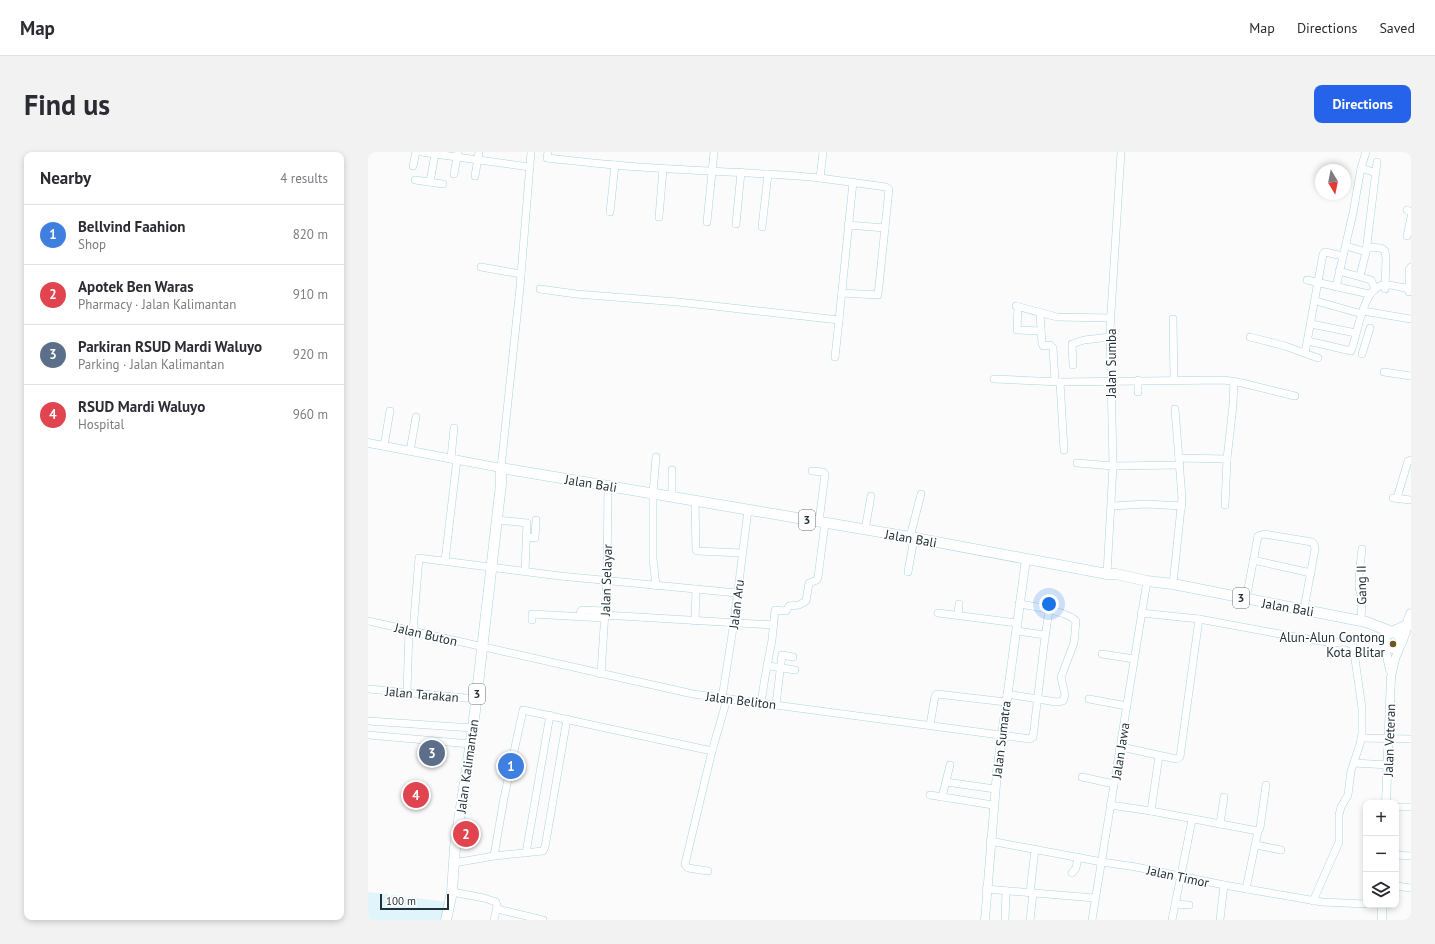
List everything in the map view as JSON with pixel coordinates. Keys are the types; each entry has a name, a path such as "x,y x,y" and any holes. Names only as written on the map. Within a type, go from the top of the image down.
{"highway":[{"name":"Jalan Bali","path":"501,468 912,538 1146,581 1174,584 1363,621"},
{"name":"Jalan Kalimantan","path":"446,920 452,892 454,863 477,699 501,484 501,468"},
{"path":"1363,621 1379,632 1387,647 1392,649 1398,648 1401,643 1409,626 1411,614"},
{"name":"3","path":"1363,621 1397,633 1400,636 1401,643"},
{"path":"1384,642 1387,634 1409,626"}],"main road":[{"name":"Jalan Bali","path":"368,443 501,468"},
{"name":"Jalan Sumatra","path":"985,920 990,841 1001,735 1026,559"},
{"name":"Jalan Veteran","path":"1384,642 1391,677"},
{"name":"Jalan Veteran","path":"1386,800 1391,677 1396,653 1401,643"},
{"path":"1382,908 1382,920"}],"street":[{"path":"413,166 416,152"},
{"path":"421,152 457,155 478,160 530,167"},
{"path":"475,176 479,152"},
{"path":"501,468 521,274 531,152"},
{"path":"548,152 547,158 663,169 742,172 820,178 886,187 890,189 878,295 842,292"},
{"path":"707,222 714,152"},
{"path":"820,178 823,152"},
{"name":"Jalan Sumba","path":"1112,574 1112,506 1118,466 1110,381 1110,337 1121,152"},
{"path":"1336,287 1346,246 1361,168 1366,152"},
{"path":"430,182 435,154"},
{"path":"454,174 457,155"},
{"path":"1360,276 1367,249 1378,162"},
{"path":"610,212 616,165"},
{"path":"1361,168 1376,173"},
{"path":"659,217 663,169"},
{"path":"736,224 742,172"},
{"path":"762,227 768,174"},
{"path":"414,180 443,184"},
{"path":"835,357 853,182"},
{"path":"1407,236 1410,213"},
{"path":"848,224 885,228"},
{"path":"1308,341 1350,352 1369,294 1381,287 1386,259 1385,251 1381,248 1367,249 1346,246"},
{"path":"1305,353 1316,301 1317,282 1324,253 1343,256"},
{"path":"481,267 521,274"},
{"path":"1339,271 1371,280 1381,287 1410,291 1409,270 1411,267"},
{"path":"1307,280 1369,294"},
{"path":"540,289 576,294 678,302 839,320"},
{"path":"1316,301 1362,312 1411,319"},
{"path":"1041,331 1017,330 1017,307 1057,316 1111,318"},
{"path":"1040,313 1043,346 1050,345 1053,348 1058,381 1064,450"},
{"path":"1173,318 1174,380"},
{"path":"1311,324 1356,335 1366,342"},
{"path":"1362,354 1370,328"},
{"path":"1073,365 1072,344 1084,340 1110,337"},
{"path":"1250,337 1285,346 1318,358"},
{"path":"1384,372 1411,376"},
{"path":"994,379 1058,381 1234,381 1295,396"},
{"path":"1138,380 1138,392"},
{"path":"1224,505 1234,381"},
{"path":"1174,584 1182,506 1180,461 1175,409"},
{"path":"384,446 390,411"},
{"path":"410,450 416,417"},
{"path":"445,561 454,458 454,428"},
{"path":"656,457 652,469 653,559 656,586"},
{"path":"1077,463 1118,466 1227,459"},
{"path":"1411,460 1408,461 1394,498 1411,500"},
{"path":"672,470 672,497"},
{"path":"761,703 774,625 775,610 786,611 789,606 799,605 806,601 809,583 817,580 826,474 812,471"},
{"name":"Jalan Selayar","path":"601,674 606,580 608,486"},
{"path":"908,572 912,538 922,494"},
{"path":"865,530 872,496"},
{"path":"695,501 696,550 742,553"},
{"path":"1112,506 1146,504 1182,506"},
{"name":"Jalan Aru","path":"708,871 688,868 685,864 725,698 748,510"},
{"path":"497,520 527,524 525,571"},
{"path":"527,537 535,538 536,520"},
{"path":"1246,599 1257,539 1260,534 1312,542 1315,549 1304,609"},
{"name":"Gang II","path":"1362,549 1359,588 1362,598 1363,621"},
{"path":"407,692 418,558 656,586 737,593"},
{"path":"1253,560 1311,573"},
{"name":"Jalan Jawa","path":"1092,920 1146,581"},
{"path":"695,621 696,589"},
{"path":"958,615 959,604"},
{"path":"930,725 935,696 937,694 1063,701 1065,695 1061,677 1074,644 1075,619 1049,610 1020,604"},
{"path":"580,614 580,611 582,610 604,615"},
{"path":"1038,700 1049,610"},
{"path":"938,613 958,615 1017,627 1045,635"},
{"path":"1141,613 1199,619 1318,641 1351,643 1354,647 1362,703 1363,738 1356,763 1351,771 1348,796 1341,807 1339,815 1339,842 1316,901"},
{"path":"532,620 532,614 604,615 774,625"},
{"path":"1120,750 1126,748 1176,759 1180,757 1199,619"},
{"name":"Jalan Buton","path":"368,620 483,647"},
{"name":"Jalan Beliton","path":"483,647 693,694 1032,738 1038,700"},
{"path":"1102,654 1134,659"},
{"path":"776,704 781,668 779,655 793,657"},
{"path":"769,666 795,670"},
{"name":"Jalan Tarakan","path":"368,689 477,699"},
{"path":"1089,699 1127,706"},
{"path":"494,856 504,798 523,711 525,710 712,751"},
{"path":"526,853 550,715"},
{"path":"454,863 494,856 540,852 544,849 567,719"},
{"path":"470,744 369,735 370,721 473,728"},
{"path":"1363,738 1411,739"},
{"path":"1151,811 1159,756"},
{"path":"1356,763 1388,765"},
{"path":"942,797 950,765"},
{"path":"1082,777 1114,784"},
{"path":"946,782 995,789"},
{"path":"1246,889 1258,831 1260,828 1266,784"},
{"path":"930,795 994,805"},
{"path":"1220,824 1224,798"},
{"path":"1110,805 1258,831"},
{"path":"1399,807 1411,807"},
{"path":"1172,920 1192,820"},
{"name":"Jalan Timor","path":"990,841 1316,901 1363,904"},
{"path":"1256,844 1281,850"},
{"path":"1030,920 1035,849"},
{"path":"1399,855 1411,856"},
{"path":"1072,873 1076,868 1078,857"},
{"path":"1220,920 1224,885"},
{"path":"1399,886 1411,888"},
{"path":"986,889 1031,894 1095,898"},
{"path":"1005,920 1006,891"},
{"path":"452,892 492,900 497,904 494,920"},
{"path":"1174,904 1189,906"},
{"path":"496,909 544,920"}],"shaded area":[{"path":"368,892 448,902 445,920 368,920"}],"place":[{"name":"Alun-Alun Contong Kota Blitar","path":"1393,644"},
{"name":"Parkiran RSUD Mardi Waluyo","path":"432,753"},
{"name":"Bellvind Faahion","path":"511,766"},
{"name":"RSUD Mardi Waluyo","path":"416,795"},
{"name":"Apotek Ben Waras","path":"466,834"}]}
